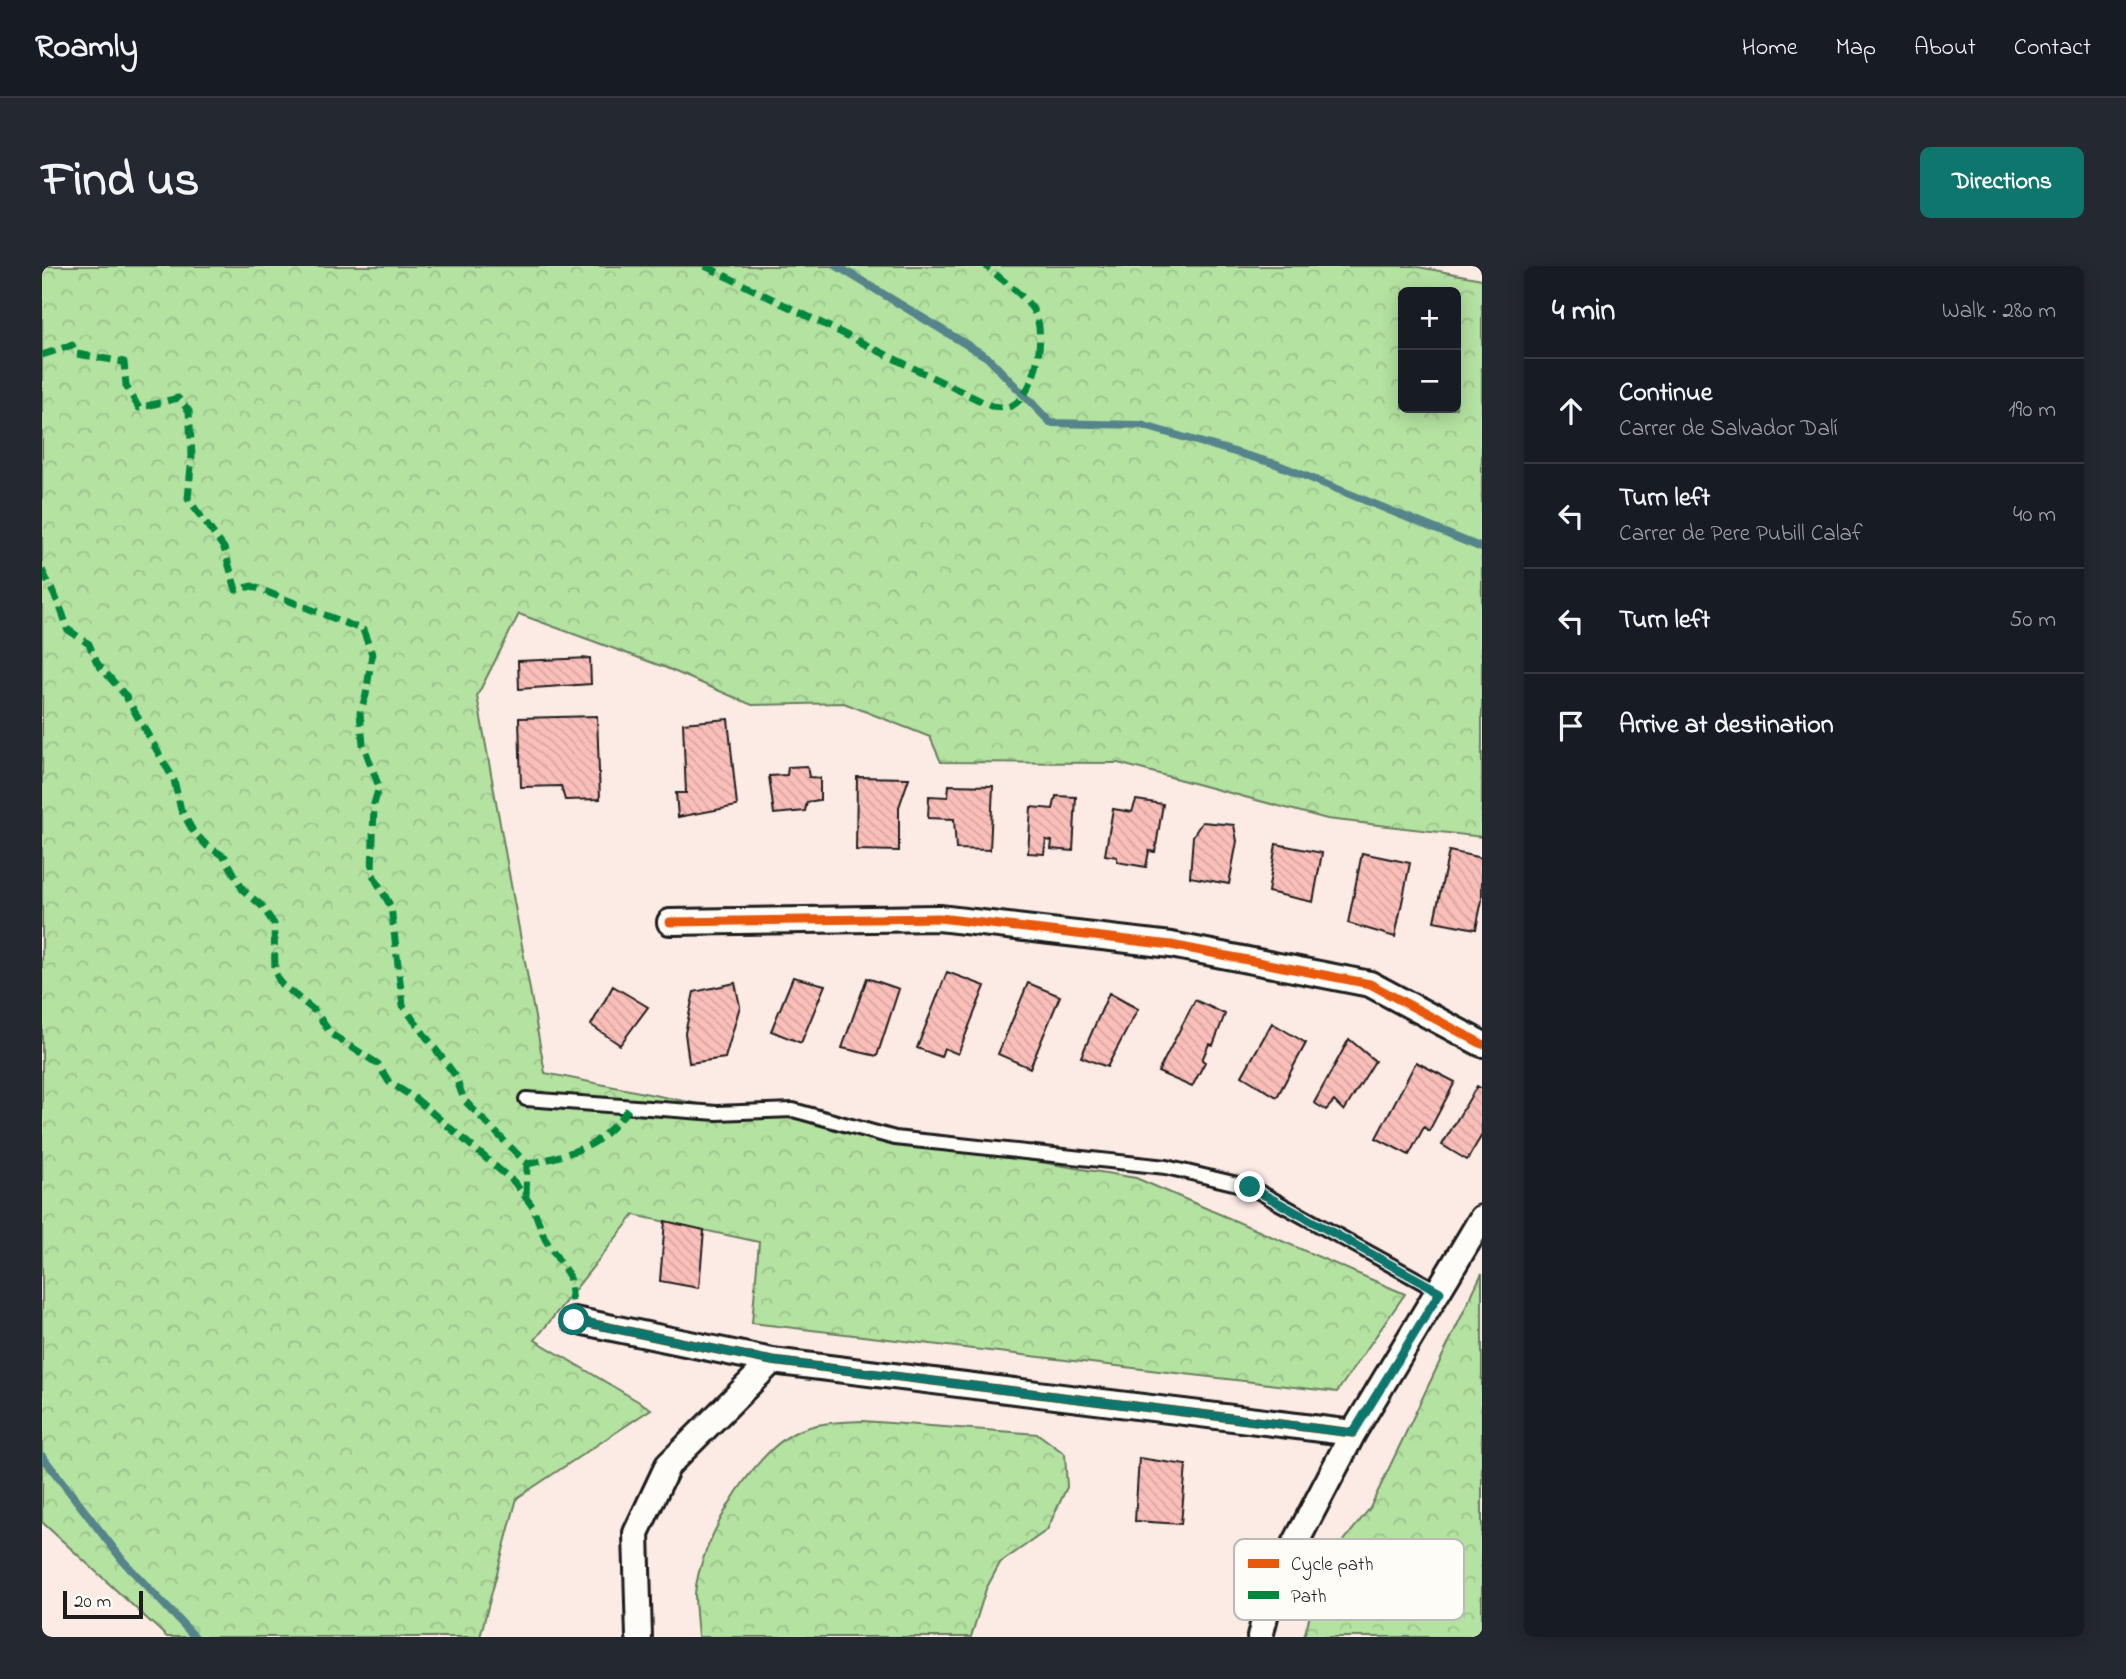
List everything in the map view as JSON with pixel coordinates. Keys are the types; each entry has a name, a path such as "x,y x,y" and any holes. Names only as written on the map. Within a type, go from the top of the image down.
{"street":[{"path":"670,922 939,918 1171,945 1370,984 1482,1044"},
{"path":"1298,1539 1353,1433 1482,1218"},
{"path":"574,1320 772,1361 1353,1433"},
{"path":"639,1637 636,1533 668,1465 772,1361"},
{"path":"1260,1637 1264,1620"}],"lane":[{"path":"526,1099 717,1113 793,1110 895,1138 1166,1167 1250,1187 1440,1292"}],"green space":[{"path":"42,266 1413,266 1482,279 1482,837 1327,819 1118,763 941,762 930,737 844,703 752,705 664,667 519,614 477,696 545,1073 753,1115 793,1110 895,1138 1136,1178 1405,1294 1337,1392 752,1323 759,1242 634,1215 535,1340 651,1409 517,1498 480,1637 167,1637 42,1522"},
{"path":"1482,1273 1482,1637 1304,1637 1309,1620 1464,1620 1464,1539 1345,1539 1370,1508"},
{"path":"863,1421 1038,1434 1065,1454 1067,1487 1047,1530 1000,1563 986,1589 971,1637 698,1637 695,1594 699,1574 716,1527 744,1481 777,1444 794,1433 819,1425"}],"building":[{"path":"590,658 591,684 519,689 518,661"},
{"path":"597,716 600,799 565,800 561,786 521,787 519,718"},
{"path":"728,719 737,806 678,817 676,793 686,793 683,723"},
{"path":"807,766 809,777 820,778 820,800 807,802 805,811 774,814 769,776 787,775 788,767"},
{"path":"857,777 909,778 899,807 899,851 856,850"},
{"path":"949,785 993,786 990,850 956,849 954,819 928,818 929,796 948,797"},
{"path":"1056,796 1076,797 1073,851 1051,849 1052,841 1046,840 1044,854 1028,853 1031,807 1053,809"},
{"path":"1136,800 1163,804 1155,852 1149,851 1146,867 1117,862 1117,857 1105,855 1113,809 1132,812"},
{"path":"1202,822 1234,825 1237,841 1229,884 1190,877 1193,836"},
{"path":"1276,844 1322,853 1313,902 1268,892"},
{"path":"1449,851 1482,858 1482,900 1476,929 1434,921"},
{"path":"1362,853 1410,863 1395,937 1348,923"},
{"path":"947,972 985,986 958,1054 944,1048 941,1057 917,1048"},
{"path":"793,977 825,985 801,1043 771,1031"},
{"path":"867,978 899,989 877,1056 842,1048"},
{"path":"735,983 740,1006 725,1058 689,1063 685,1033 694,992"},
{"path":"1028,983 1060,996 1030,1068 998,1054"},
{"path":"613,986 648,1007 620,1045 591,1025"},
{"path":"1109,993 1138,1009 1107,1067 1081,1057"},
{"path":"1195,1000 1225,1014 1213,1045 1209,1044 1202,1060 1205,1062 1192,1087 1158,1072"},
{"path":"1272,1023 1306,1043 1277,1097 1242,1076"},
{"path":"1349,1039 1375,1061 1344,1111 1334,1101 1326,1110 1314,1103"},
{"path":"1416,1062 1455,1082 1429,1131 1424,1127 1409,1155 1376,1138"},
{"path":"1477,1086 1482,1089 1482,1135 1467,1160 1442,1145"},
{"path":"665,1221 704,1230 699,1288 660,1281"},
{"path":"1139,1458 1186,1465 1181,1524 1135,1521"}],"waterway":[{"path":"837,266 987,357 1051,423 1141,425 1276,464 1482,548"},
{"path":"42,1456 124,1562 195,1637"}],"marked path":[{"path":"705,266 991,406 1008,407 1025,393 1031,381 1039,352 1039,325 1036,315 1026,301 986,266"},
{"path":"42,355 72,345 77,354 124,362 126,386 139,408 178,398 189,411 192,455 188,499 224,548 236,590 252,586 363,630 372,654 366,695 360,713 363,744 379,787 374,804 372,873 391,907 403,1006 455,1075 464,1100 527,1164 526,1198"},
{"path":"42,570 60,606 67,629 89,644 97,663 125,695 174,780 181,810 193,831 207,846 225,857 243,890 262,906 274,924 275,972 281,984 315,1011 331,1034 378,1064 389,1082 416,1099 514,1182 533,1207 545,1239 569,1276 574,1320"},
{"path":"527,1164 589,1145 610,1130 631,1106"}],"cycle path":[{"path":"670,922 939,918 1171,945 1370,984 1482,1044"},
{"path":"574,1320 772,1361 1353,1433"}],"route":[{"path":"574,1320 772,1361 1353,1433 1440,1292 1250,1187"}]}
